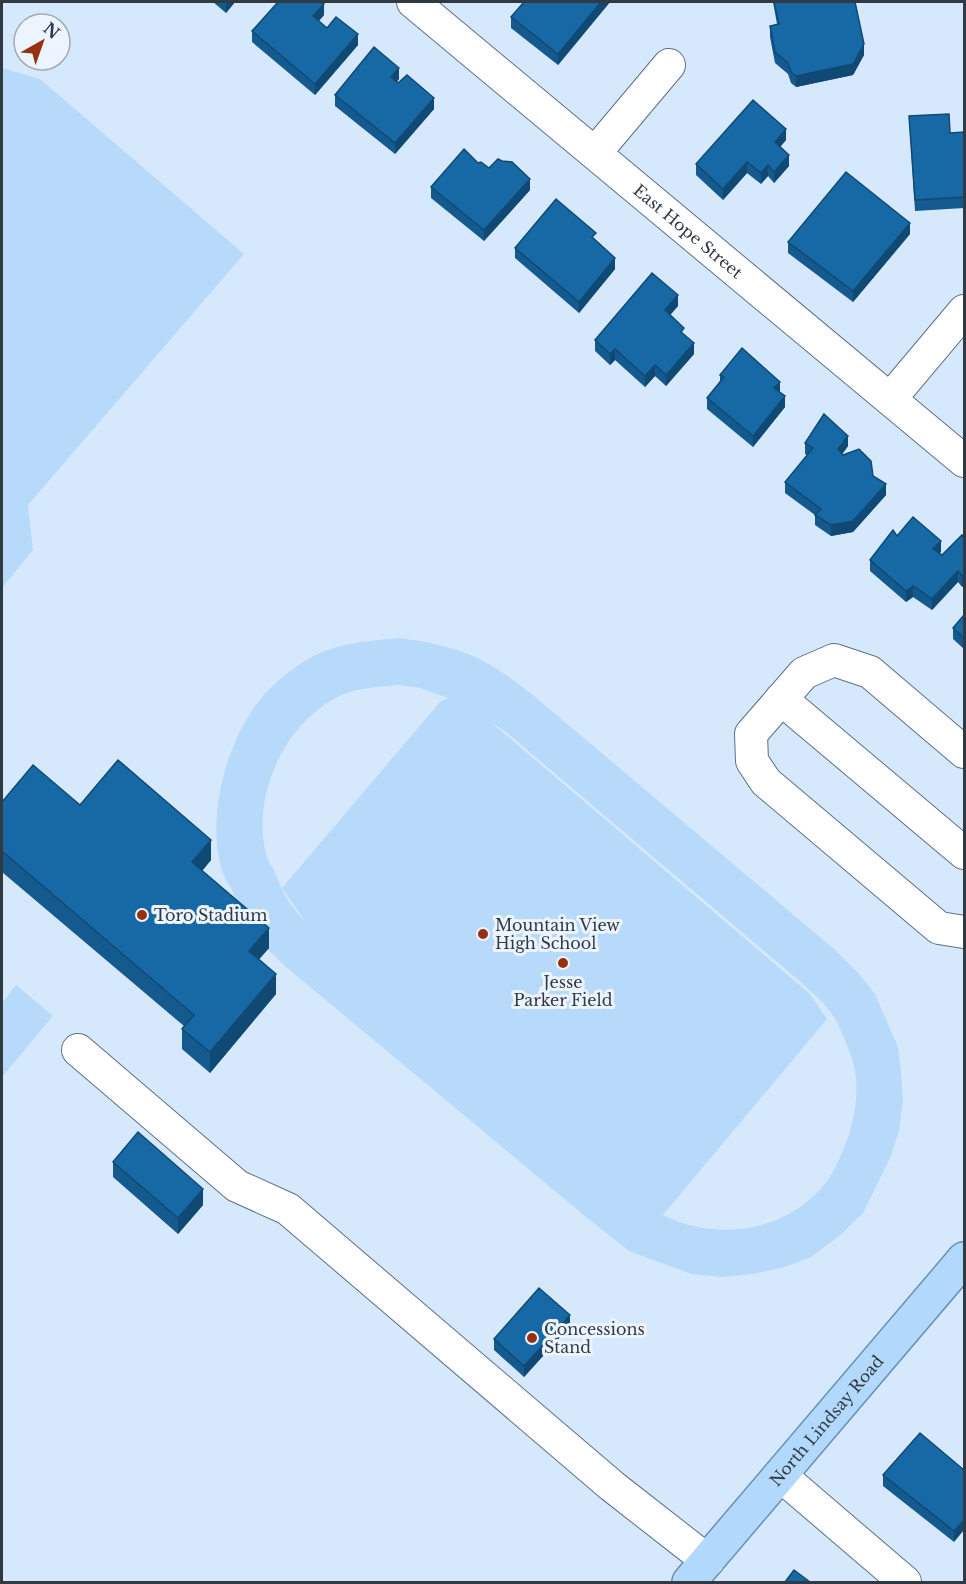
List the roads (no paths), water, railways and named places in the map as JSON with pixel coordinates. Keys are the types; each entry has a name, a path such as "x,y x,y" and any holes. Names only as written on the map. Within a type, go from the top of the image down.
{"main road":[{"name":"North Lindsay Road","path":"698,1572 964,1259"}],"street":[{"name":"East Hope Street","path":"413,2 964,461"},
{"path":"596,153 669,65"},
{"path":"891,399 964,311"},
{"path":"964,752 870,672 834,660 804,673 751,734 752,761 766,782 939,928 964,932"},
{"path":"781,699 964,853"},
{"path":"78,1050 237,1186 288,1209 606,1481 698,1572"},
{"path":"780,1476 905,1582"}],"place":[{"name":"Toro Stadium","path":"142,915"},
{"name":"Mountain View High School","path":"483,934"},
{"name":"Jesse Parker Field","path":"563,963"},
{"name":"Concessions Stand","path":"532,1338"}]}
